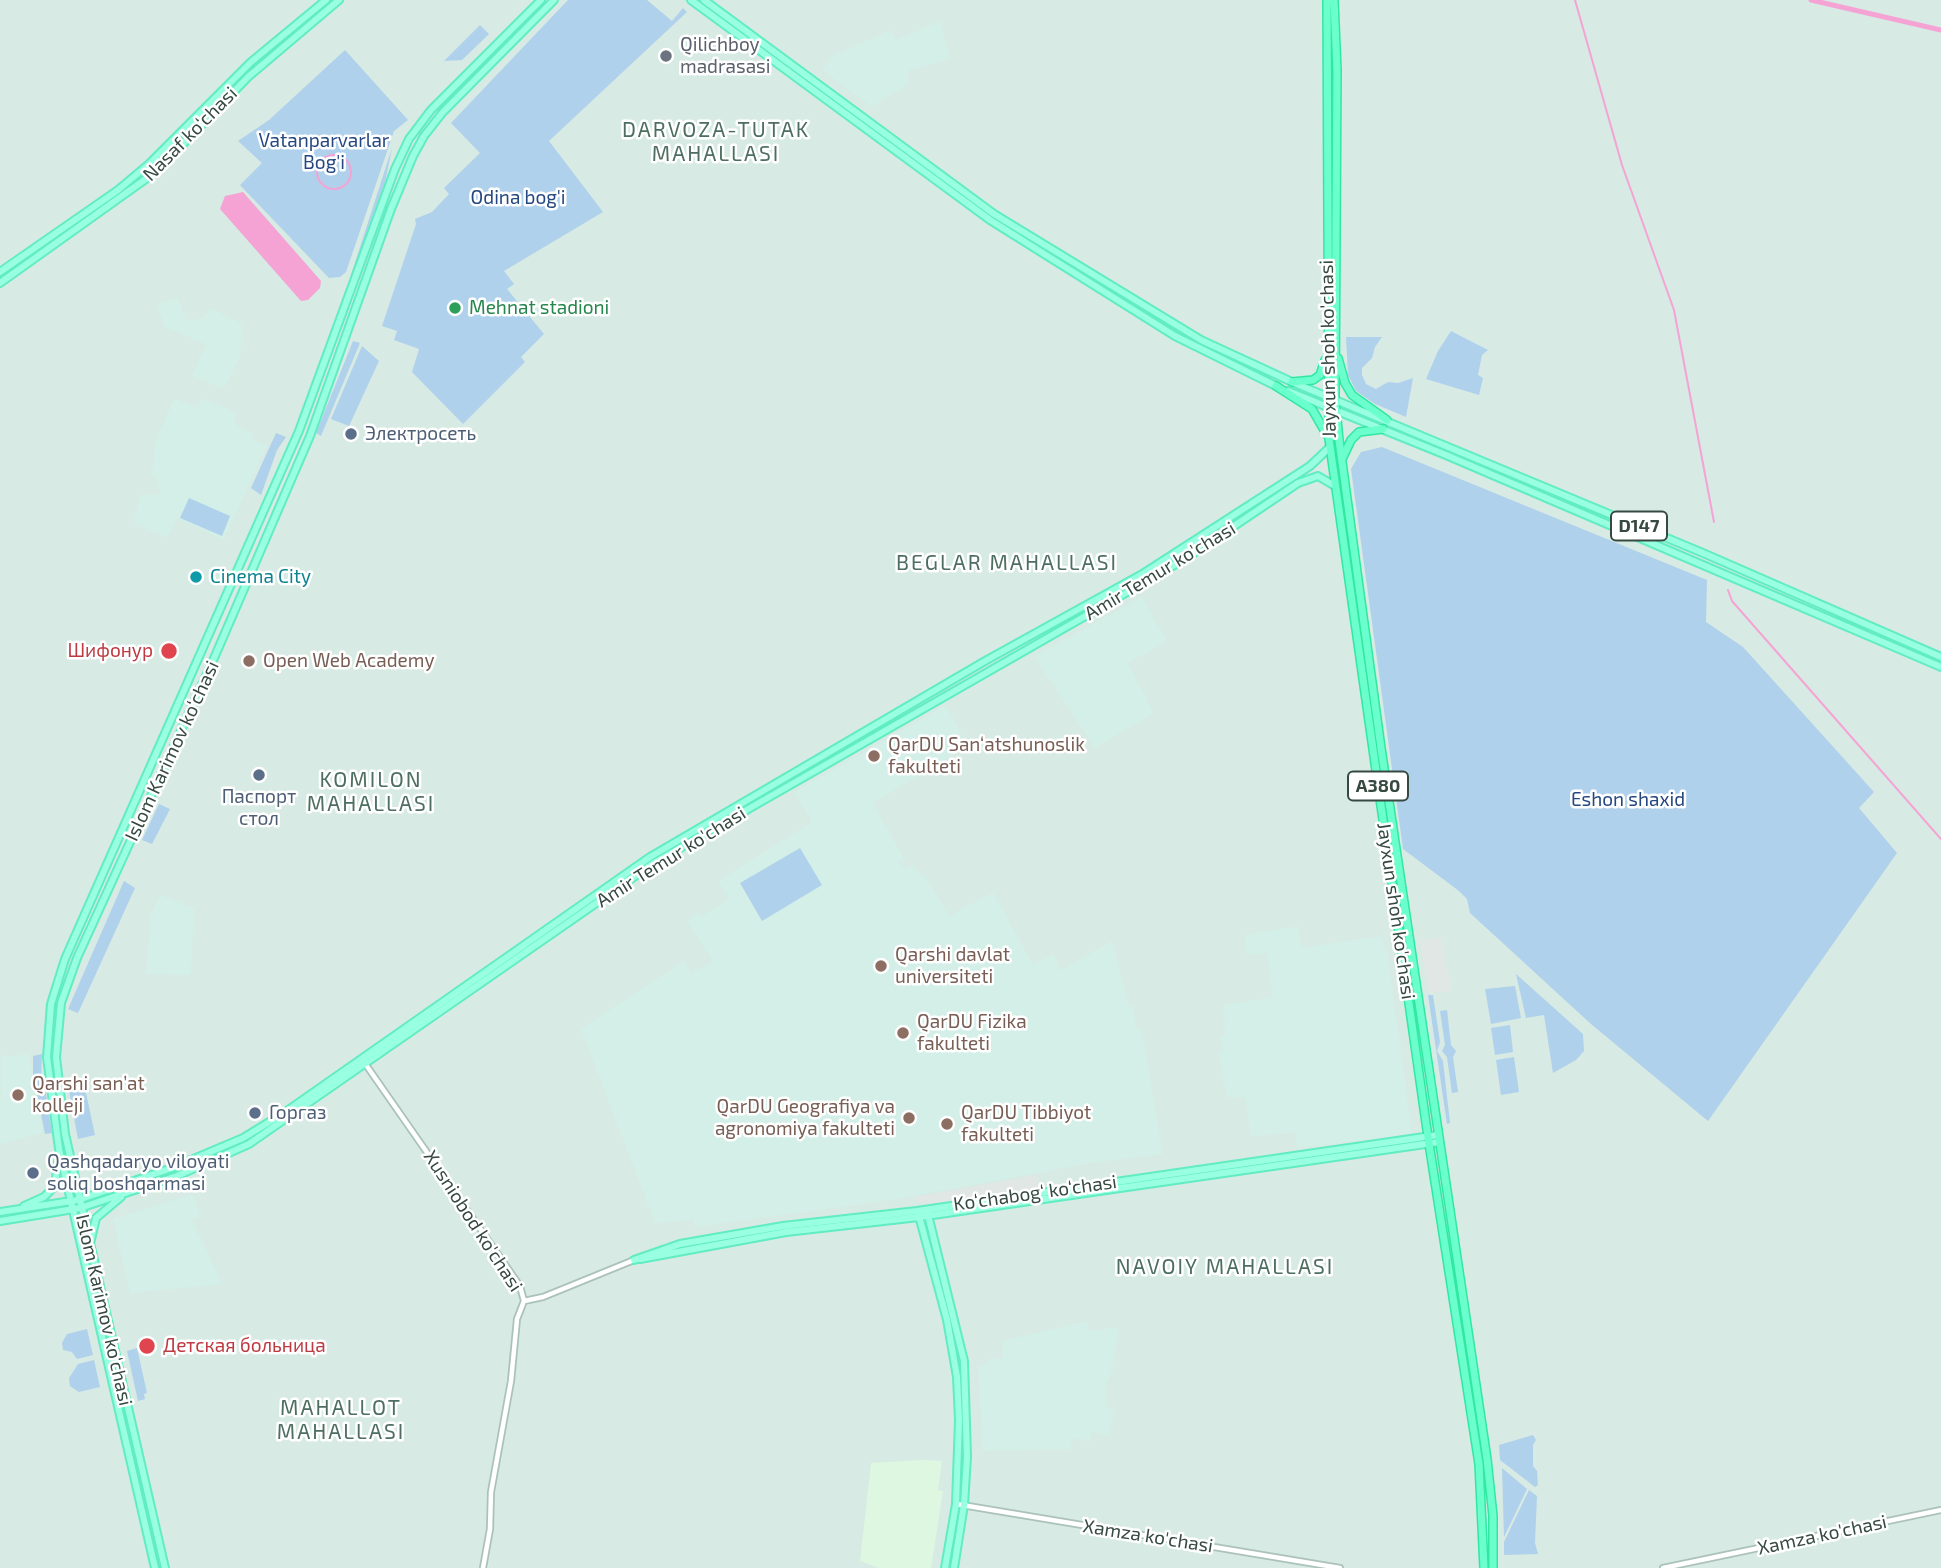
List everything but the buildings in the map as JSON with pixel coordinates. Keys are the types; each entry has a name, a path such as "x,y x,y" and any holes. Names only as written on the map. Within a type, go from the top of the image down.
{"highway":[{"name":"Jayxun shoh ko'chasi","path":"1327,0 1332,408 1397,852 1417,1054 1479,1464 1484,1568"},
{"name":"Jayxun shoh ko'chasi","path":"1331,349 1337,70 1334,0"},
{"path":"1292,382 1306,383 1320,374 1331,349"},
{"path":"1331,349 1352,395 1387,420"},
{"path":"1276,386 1312,409 1329,439"},
{"name":"Jayxun shoh ko'chasi","path":"1332,408 1329,448 1388,853 1426,1053 1488,1471 1493,1568"},
{"path":"1342,471 1343,452 1351,440 1359,432 1383,429"},
{"path":"1388,853 1397,852"},
{"path":"1417,1054 1426,1053"}],"main road":[{"name":"Nasaf ko‘chasi","path":"0,272 118,190 149,164 251,62 326,0"},
{"name":"Nasaf ko‘chasi","path":"0,283 157,171 248,77 339,0"},
{"name":"Islom Karimov ko‘chasi","path":"155,1568 58,1149 49,1084 47,1034 51,1004 65,959 295,443 395,169 419,124 541,0"},
{"name":"Islom Karimov ko‘chasi","path":"165,1568 79,1204 58,1092 56,1037 61,1003 77,958 216,654 310,436 401,182 432,125 554,0"},
{"path":"691,0 758,44"},
{"path":"704,0 758,44 1002,224 1175,336 1276,386 1332,408"},
{"path":"1002,224 1201,340 1331,397"},
{"path":"374,227 383,231"},
{"name":"D147","path":"1331,397 1941,657"},
{"name":"D147","path":"1332,408 1941,667"},
{"name":"Amir Temur ko'chasi","path":"0,1212 69,1202 79,1204 128,1192 214,1161 248,1144 650,857 1193,544 1310,466 1329,448"},
{"name":"Amir Temur ko'chasi","path":"0,1221 72,1210 79,1204 243,1138 363,1061 654,863 1185,559 1309,477 1324,477 1335,486"},
{"path":"1918,657 1922,649"},
{"path":"940,688 944,696"},
{"name":"Ko‘chabog‘ ko‘chasi","path":"634,1260 680,1244 783,1226 918,1214 1438,1138"},
{"path":"17,1210 44,1197 55,1186 58,1149"},
{"path":"90,1249 96,1218 128,1192"},
{"path":"927,1212 964,1361 968,1429 964,1505 954,1568"},
{"path":"918,1214 955,1364 959,1420 956,1504 945,1568"}],"street":[{"name":"Xusniobod ko'chasi","path":"363,1061 520,1286 524,1301 517,1319 511,1381 491,1492 490,1529 484,1568"},
{"name":"Ko‘chabog‘ ko‘chasi","path":"524,1301 543,1297 634,1260"},
{"name":"Xamza ko'chasi","path":"956,1504 1340,1568"},
{"name":"Xamza ko'chasi","path":"1663,1568 1941,1510"}],"shaded area":[{"path":"0,0 1941,0 1941,1568 0,1568"},
{"path":"940,21 951,59 908,70 908,84 872,107 823,71 830,57 891,30 896,40"},
{"path":"243,192 321,281 320,288 308,300 301,301 220,209 225,196"},
{"path":"177,298 187,321 203,318 210,308 242,324 240,357 224,389 192,376 206,344 165,327 157,305"},
{"path":"203,398 237,413 234,424 254,434 252,439 267,446 224,540 177,518 168,538 134,523 140,495 160,494 157,478 152,475 155,442 174,399 198,408"},
{"path":"1142,597 1167,641 1128,663 1154,713 1095,748 1034,656"},
{"name":"Qarshi davlat universiteti","path":"946,705 968,746 873,803 904,858 899,862 904,869 913,864 920,875 923,874 950,916 993,892 1033,964 1054,954 1060,971 1112,941 1129,1007 1132,1006 1136,1027 1141,1027 1163,1154 1091,1163 898,1199 695,1227 693,1220 655,1223 581,1029 684,961 691,973 713,962 687,921 697,913 701,917 729,899 718,881 812,822 794,792"},
{"path":"160,895 194,908 191,975 146,974 151,914"},
{"path":"1298,926 1301,948 1382,936 1384,950 1387,950 1412,1134 1297,1148 1295,1132 1251,1137 1245,1097 1227,1098 1219,1052 1223,1051 1220,1036 1225,1035 1224,1005 1273,997 1267,953 1247,955 1244,935"},
{"path":"1441,937 1451,991 1428,993 1420,941"},
{"name":"Qarshi san’at kolleji","path":"1,1047 4,1057 28,1054 43,1133 0,1144"},
{"path":"1037,1175 1040,1189 933,1204 917,1202 916,1197"},
{"path":"193,1194 201,1216 192,1220 223,1284 130,1293 113,1219"},
{"path":"1087,1321 1090,1331 1119,1327 1111,1375 1106,1383 1107,1408 1114,1407 1109,1435 1092,1432 1090,1442 1073,1438 1070,1449 983,1451 978,1366 988,1365 988,1359 1003,1358 1002,1341"},
{"path":"942,1461 938,1490 943,1491 931,1568 879,1568 860,1561 871,1463"}],"green space":[{"name":"Odina bog'i","path":"568,0 647,0 672,21 683,8 687,12 549,141 603,212 504,271 514,284 507,289 544,334 521,357 525,362 463,424 412,372 419,349 394,340 397,331 382,326 416,224 415,219 432,212 449,194 444,188 480,153 451,123"},
{"path":"480,25 489,34 462,60 444,61"},
{"name":"Vatanparvarlar Bog'i","path":"345,50 408,120 394,131 346,272 340,277 329,278 240,185 262,163 238,141 269,120"},
{"path":"392,148 385,183 354,276 350,278"},
{"path":"1451,331 1488,350 1482,355 1478,375 1483,378 1479,395 1426,379 1438,351"},
{"path":"1346,337 1382,337 1372,358 1362,368 1366,384 1376,389 1388,382 1398,383 1413,378 1406,417 1375,404 1356,391 1348,375"},
{"path":"353,341 360,343 321,436 316,433"},
{"path":"362,346 379,361 349,426 331,419"},
{"path":"276,433 286,437 277,450 261,495 251,488"},
{"name":"Eshon shaxid","path":"1382,447 1707,580 1706,622 1743,647 1874,792 1859,808 1897,853 1708,1121 1591,1024 1470,913 1467,899 1459,891 1403,849 1351,469 1361,452"},
{"path":"189,498 230,516 222,536 180,518"},
{"path":"159,804 170,809 152,844 142,840"},
{"path":"800,848 822,885 762,921 740,883"},
{"path":"124,881 135,888 78,1013 68,1009"},
{"path":"1516,974 1583,1034 1584,1051 1576,1060 1553,1073 1544,1015 1526,1018"},
{"path":"1515,986 1521,1018 1491,1024 1485,989"},
{"path":"1428,995 1433,995 1440,1042 1437,1051 1443,1061 1450,1123 1447,1124"},
{"path":"1447,1010 1451,1045 1456,1051 1453,1057 1458,1092 1452,1093 1447,1057 1442,1051 1445,1045 1440,1011"},
{"path":"1510,1025 1513,1052 1495,1055 1491,1028"},
{"path":"42,1054 41,1080 45,1088 52,1133 45,1134 33,1075 33,1056"},
{"path":"1514,1057 1519,1092 1501,1095 1496,1060"},
{"path":"85,1088 95,1135 78,1139 69,1091"},
{"path":"87,1329 93,1355 77,1359 72,1352 63,1350 62,1343 67,1334"},
{"path":"137,1348 147,1393 144,1394 145,1399 138,1401 127,1351"},
{"path":"94,1360 100,1387 79,1392 70,1386 69,1378 78,1364"},
{"path":"1533,1435 1536,1440 1533,1445 1533,1466 1537,1471 1538,1485 1535,1487 1500,1460 1499,1445"},
{"path":"1502,1468 1527,1489 1504,1537"},
{"path":"1529,1490 1537,1496 1535,1543 1538,1554 1504,1555 1504,1542"}],"waterway":[{"path":"1575,0 1622,165 1674,310 1714,522"},
{"path":"1811,0 1941,30"},
{"path":"334,155 346,160 351,172 346,184 334,189 322,184 317,172 322,160 334,155"},
{"path":"1728,590 1732,601 1941,839"}],"place":[{"name":"Qilichboy madrasasi","path":"666,56"},
{"name":"Mehnat stadioni","path":"455,308"},
{"name":"Электросеть","path":"351,434"},
{"name":"Cinema City","path":"196,577"},
{"name":"Шифонур","path":"169,651"},
{"name":"Open Web Academy","path":"249,661"},
{"name":"QarDU San‘atshunoslik fakulteti","path":"874,756"},
{"name":"Паспорт стол","path":"259,775"},
{"name":"Qarshi davlat universiteti","path":"881,966"},
{"name":"QarDU Fizika fakulteti","path":"903,1033"},
{"name":"Qarshi san’at kolleji","path":"18,1095"},
{"name":"Горгаз","path":"255,1113"},
{"name":"QarDU Geografiya va agronomiya fakulteti","path":"909,1118"},
{"name":"QarDU Tibbiyot fakulteti","path":"947,1124"},
{"name":"Qashqadaryo viloyati soliq boshqarmasi","path":"33,1173"},
{"name":"Детская больница","path":"147,1346"}],"district":[{"name":"DARVOZA-TUTAK MAHALLASI","path":"716,142"},
{"name":"BEGLAR MAHALLASI","path":"1007,563"},
{"name":"KOMILON MAHALLASI","path":"371,792"},
{"name":"NAVOIY MAHALLASI","path":"1225,1267"},
{"name":"MAHALLOT MAHALLASI","path":"341,1420"}]}
